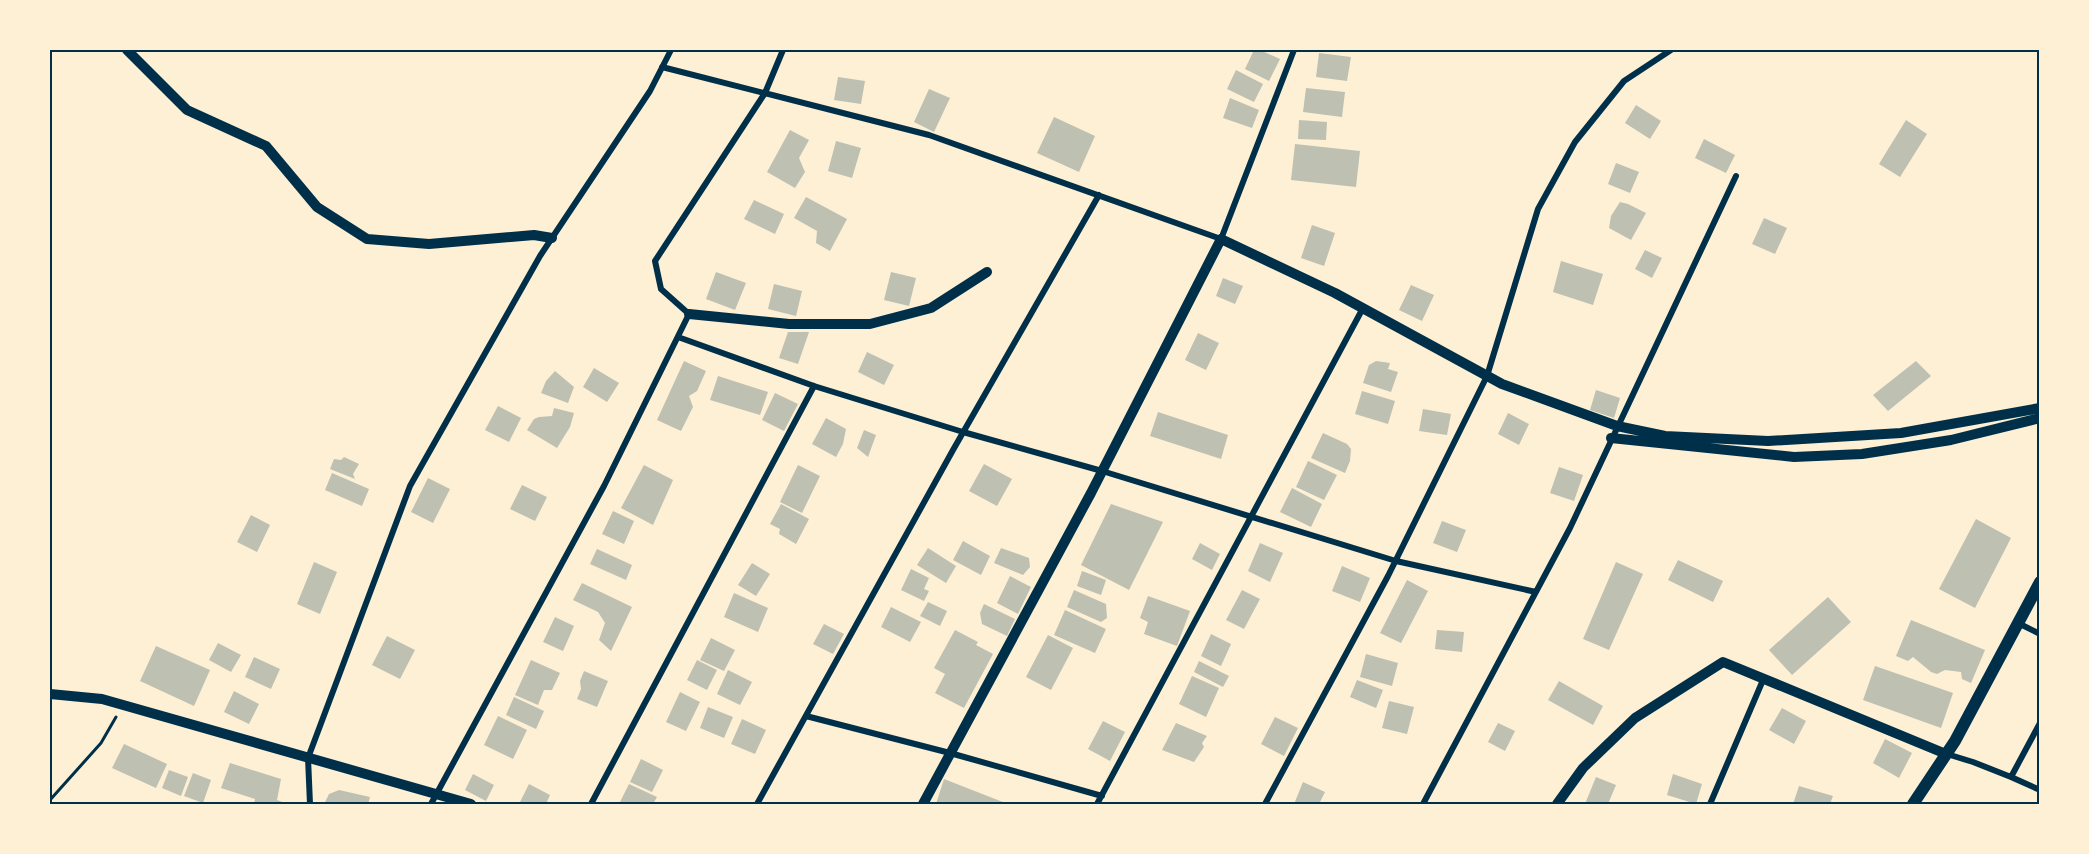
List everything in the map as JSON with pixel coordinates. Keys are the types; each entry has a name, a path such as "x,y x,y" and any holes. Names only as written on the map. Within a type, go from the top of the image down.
{"main road":[{"path":"1912,804 1946,754 2040,582"}],"street":[{"path":"127,50 187,110 266,146 317,207 367,239 429,244 534,235 552,238"},
{"path":"310,804 308,758 410,486 540,256 650,91 670,50"},
{"path":"783,50 765,93 655,261 661,289 689,314 789,324 870,324 931,308 987,272"},
{"path":"923,804 1102,471 1221,239 1294,50"},
{"path":"1265,804 1396,561 1487,376 1538,209 1575,142 1624,81 1671,50"},
{"path":"662,67 928,135 1221,239 1363,308 1502,384 1617,426 1665,436 1768,441 1900,433 2040,408"},
{"path":"1423,804 1569,528 1736,176"},
{"path":"757,804 963,432 1100,195"},
{"path":"1097,804 1363,308"},
{"path":"434,800 604,486 689,314"},
{"path":"678,337 814,386 1396,561 1536,592"},
{"path":"591,804 814,386"},
{"path":"1611,438 1794,457 1862,454 1940,442 2040,418"},
{"path":"2018,623 2040,634"},
{"path":"1557,804 1584,768 1635,718 1723,662 1946,754 1973,762 2040,790"},
{"path":"1710,804 1763,680"},
{"path":"50,694 102,699 308,758 434,800 471,804"},
{"path":"806,716 950,753 1102,796"},
{"path":"2011,777 2040,723"}],"path":[{"path":"50,800 101,743 123,705"}],"building":[{"path":"1254,50 1260,50 1280,59 1269,81 1245,69"},
{"path":"1319,53 1351,57 1347,81 1316,77"},
{"path":"1236,70 1263,84 1254,102 1227,89"},
{"path":"838,77 865,81 861,104 834,100"},
{"path":"1306,88 1345,92 1342,117 1303,112"},
{"path":"929,89 950,98 934,132 914,122"},
{"path":"1230,98 1259,110 1252,128 1223,118"},
{"path":"1636,105 1661,121 1650,139 1625,123"},
{"path":"1054,117 1095,136 1079,172 1037,153"},
{"path":"1299,120 1327,122 1326,140 1298,139"},
{"path":"1906,120 1927,134 1900,177 1879,164"},
{"path":"790,130 809,140 799,158 805,172 795,188 767,172"},
{"path":"1704,139 1735,155 1726,173 1695,158"},
{"path":"836,141 861,148 852,178 828,171"},
{"path":"1295,144 1360,151 1356,187 1291,180"},
{"path":"1616,163 1639,172 1630,193 1608,184"},
{"path":"806,197 847,219 830,251 816,243 817,231 794,218"},
{"path":"754,200 784,214 775,234 744,219"},
{"path":"1620,202 1646,213 1631,240 1609,228 1611,216"},
{"path":"1764,218 1787,228 1775,254 1752,244"},
{"path":"1312,225 1335,233 1324,266 1301,258"},
{"path":"1645,250 1662,258 1652,278 1635,269"},
{"path":"1561,261 1603,274 1593,305 1553,292"},
{"path":"716,272 746,283 735,310 706,299"},
{"path":"891,272 916,278 909,306 884,300"},
{"path":"1223,278 1243,286 1235,304 1216,296"},
{"path":"774,284 802,291 796,316 768,309"},
{"path":"1411,285 1434,295 1422,321 1399,310"},
{"path":"788,332 809,332 798,364 779,358"},
{"path":"1198,333 1219,343 1206,370 1185,360"},
{"path":"867,352 894,365 884,385 858,372"},
{"path":"684,361 706,371 697,391 689,396 693,407 681,431 657,420"},
{"path":"1376,361 1390,363 1388,369 1398,372 1391,392 1363,383 1369,365"},
{"path":"1916,361 1931,376 1888,411 1873,395"},
{"path":"594,368 619,383 607,402 583,387"},
{"path":"555,371 574,387 568,403 541,393 546,381"},
{"path":"718,376 768,392 760,415 710,400"},
{"path":"1596,390 1620,398 1614,418 1590,410"},
{"path":"1362,391 1395,401 1388,424 1355,414"},
{"path":"775,393 798,404 784,431 762,420"},
{"path":"498,406 521,418 509,442 485,430"},
{"path":"554,408 574,413 570,427 557,448 527,430 534,419 552,416"},
{"path":"1423,409 1451,414 1447,435 1419,431"},
{"path":"1158,412 1228,435 1221,459 1150,436"},
{"path":"1508,413 1529,424 1519,445 1498,434"},
{"path":"826,418 846,429 843,444 836,457 812,444"},
{"path":"864,430 876,435 868,457 857,448"},
{"path":"1323,433 1347,444 1351,449 1350,461 1345,473 1311,458"},
{"path":"344,457 359,464 353,474 355,479 330,469 334,459 341,460"},
{"path":"1308,461 1337,475 1324,500 1296,487"},
{"path":"984,464 1012,479 997,506 969,491"},
{"path":"644,465 673,480 653,525 621,508"},
{"path":"798,465 820,476 802,513 780,502"},
{"path":"1559,467 1583,475 1574,501 1550,493"},
{"path":"332,473 369,489 362,506 325,490"},
{"path":"428,478 450,489 433,523 411,512"},
{"path":"522,485 547,497 535,521 510,509"},
{"path":"1292,488 1322,504 1311,527 1280,512"},
{"path":"781,504 809,519 796,544 779,534 780,529 770,524"},
{"path":"1111,504 1163,522 1129,590 1081,565"},
{"path":"613,511 634,521 624,544 602,534"},
{"path":"251,515 270,525 257,552 237,542"},
{"path":"1976,519 2011,538 1975,608 1939,589"},
{"path":"1442,521 1466,530 1457,552 1433,543"},
{"path":"963,541 990,556 981,575 953,560"},
{"path":"1200,543 1220,554 1212,570 1192,559"},
{"path":"1260,543 1283,553 1270,582 1248,571"},
{"path":"928,548 956,566 946,583 917,565"},
{"path":"1001,548 1029,558 1030,567 1023,575 994,563"},
{"path":"597,549 632,565 626,580 590,564"},
{"path":"1678,560 1723,581 1713,602 1668,580"},
{"path":"314,562 337,572 320,614 297,604"},
{"path":"1616,562 1643,574 1609,650 1583,639"},
{"path":"752,563 770,574 756,596 738,585"},
{"path":"1342,566 1370,578 1360,602 1332,591"},
{"path":"911,569 929,578 924,589 929,591 924,601 901,590"},
{"path":"1082,571 1106,580 1101,595 1077,586"},
{"path":"1010,576 1031,587 1018,614 997,603"},
{"path":"1407,580 1428,591 1401,643 1380,633"},
{"path":"582,583 632,607 611,651 599,640 605,623 598,612 573,600"},
{"path":"1074,590 1106,604 1107,618 1101,622 1067,607"},
{"path":"1242,590 1260,599 1244,629 1226,620"},
{"path":"734,593 768,608 758,632 724,617"},
{"path":"1148,596 1190,611 1177,646 1144,634 1148,622 1140,618"},
{"path":"1828,597 1851,622 1792,675 1769,650"},
{"path":"928,602 947,611 940,626 920,616"},
{"path":"984,604 1015,619 1007,636 982,624 980,613"},
{"path":"891,607 921,622 910,642 881,627"},
{"path":"1065,610 1106,629 1095,653 1054,635"},
{"path":"555,617 574,626 563,651 543,642"},
{"path":"1911,620 1985,650 1971,683 1962,679 1961,672 1945,670 1937,674 1931,672 1913,657 1908,661 1896,656"},
{"path":"824,624 844,634 833,654 813,644"},
{"path":"955,630 978,642 976,645 993,654 964,708 935,693 945,674 934,668"},
{"path":"1437,630 1464,632 1462,652 1435,649"},
{"path":"1211,634 1231,644 1221,666 1201,656"},
{"path":"1048,635 1073,648 1051,690 1026,677"},
{"path":"387,636 415,650 400,679 372,665"},
{"path":"711,638 735,650 724,671 700,660"},
{"path":"218,643 241,655 231,672 209,660"},
{"path":"156,646 210,670 194,706 140,681"},
{"path":"1366,654 1398,663 1392,686 1360,677"},
{"path":"254,657 280,669 271,689 245,677"},
{"path":"531,660 560,673 552,690 544,690 538,705 515,695"},
{"path":"697,660 717,670 707,690 687,680"},
{"path":"1199,661 1229,676 1223,687 1194,672"},
{"path":"1875,666 1953,693 1941,728 1863,700"},
{"path":"728,670 752,682 740,705 717,694"},
{"path":"584,671 608,681 597,707 577,699"},
{"path":"1192,676 1219,688 1206,717 1179,704"},
{"path":"1357,680 1383,690 1376,708 1350,697"},
{"path":"1559,681 1603,706 1593,725 1548,700"},
{"path":"234,691 259,704 249,724 224,712"},
{"path":"680,692 700,702 686,731 666,722"},
{"path":"514,697 544,711 536,729 506,715"},
{"path":"1389,701 1414,707 1407,734 1382,728"},
{"path":"708,707 733,717 724,738 700,728"},
{"path":"1782,708 1806,721 1794,744 1769,730"},
{"path":"498,716 527,730 513,759 484,745"},
{"path":"1275,717 1298,728 1284,756 1261,744"},
{"path":"742,719 766,730 755,754 731,744"},
{"path":"1103,721 1125,732 1110,761 1088,749"},
{"path":"1176,723 1207,736 1202,743 1204,747 1194,762 1162,750"},
{"path":"1498,723 1515,731 1505,751 1488,742"},
{"path":"1885,739 1912,753 1899,778 1873,763"},
{"path":"124,744 167,764 156,788 112,768"},
{"path":"641,759 663,770 652,792 630,782"},
{"path":"230,763 281,779 277,800 288,804 254,804 255,799 221,788"},
{"path":"169,770 188,777 181,796 162,788"},
{"path":"193,773 211,780 203,803 184,796"},
{"path":"473,774 494,785 486,801 465,790"},
{"path":"1673,774 1702,784 1696,804 1667,795"},
{"path":"1596,777 1616,785 1608,804 1585,804"},
{"path":"944,779 1008,804 936,804"},
{"path":"1303,782 1325,792 1319,804 1294,804"},
{"path":"529,784 550,795 546,804 519,804"},
{"path":"629,784 657,797 653,804 619,804"},
{"path":"1799,786 1833,796 1830,804 1793,804"},
{"path":"339,790 370,797 368,804 324,804 329,794"}]}
